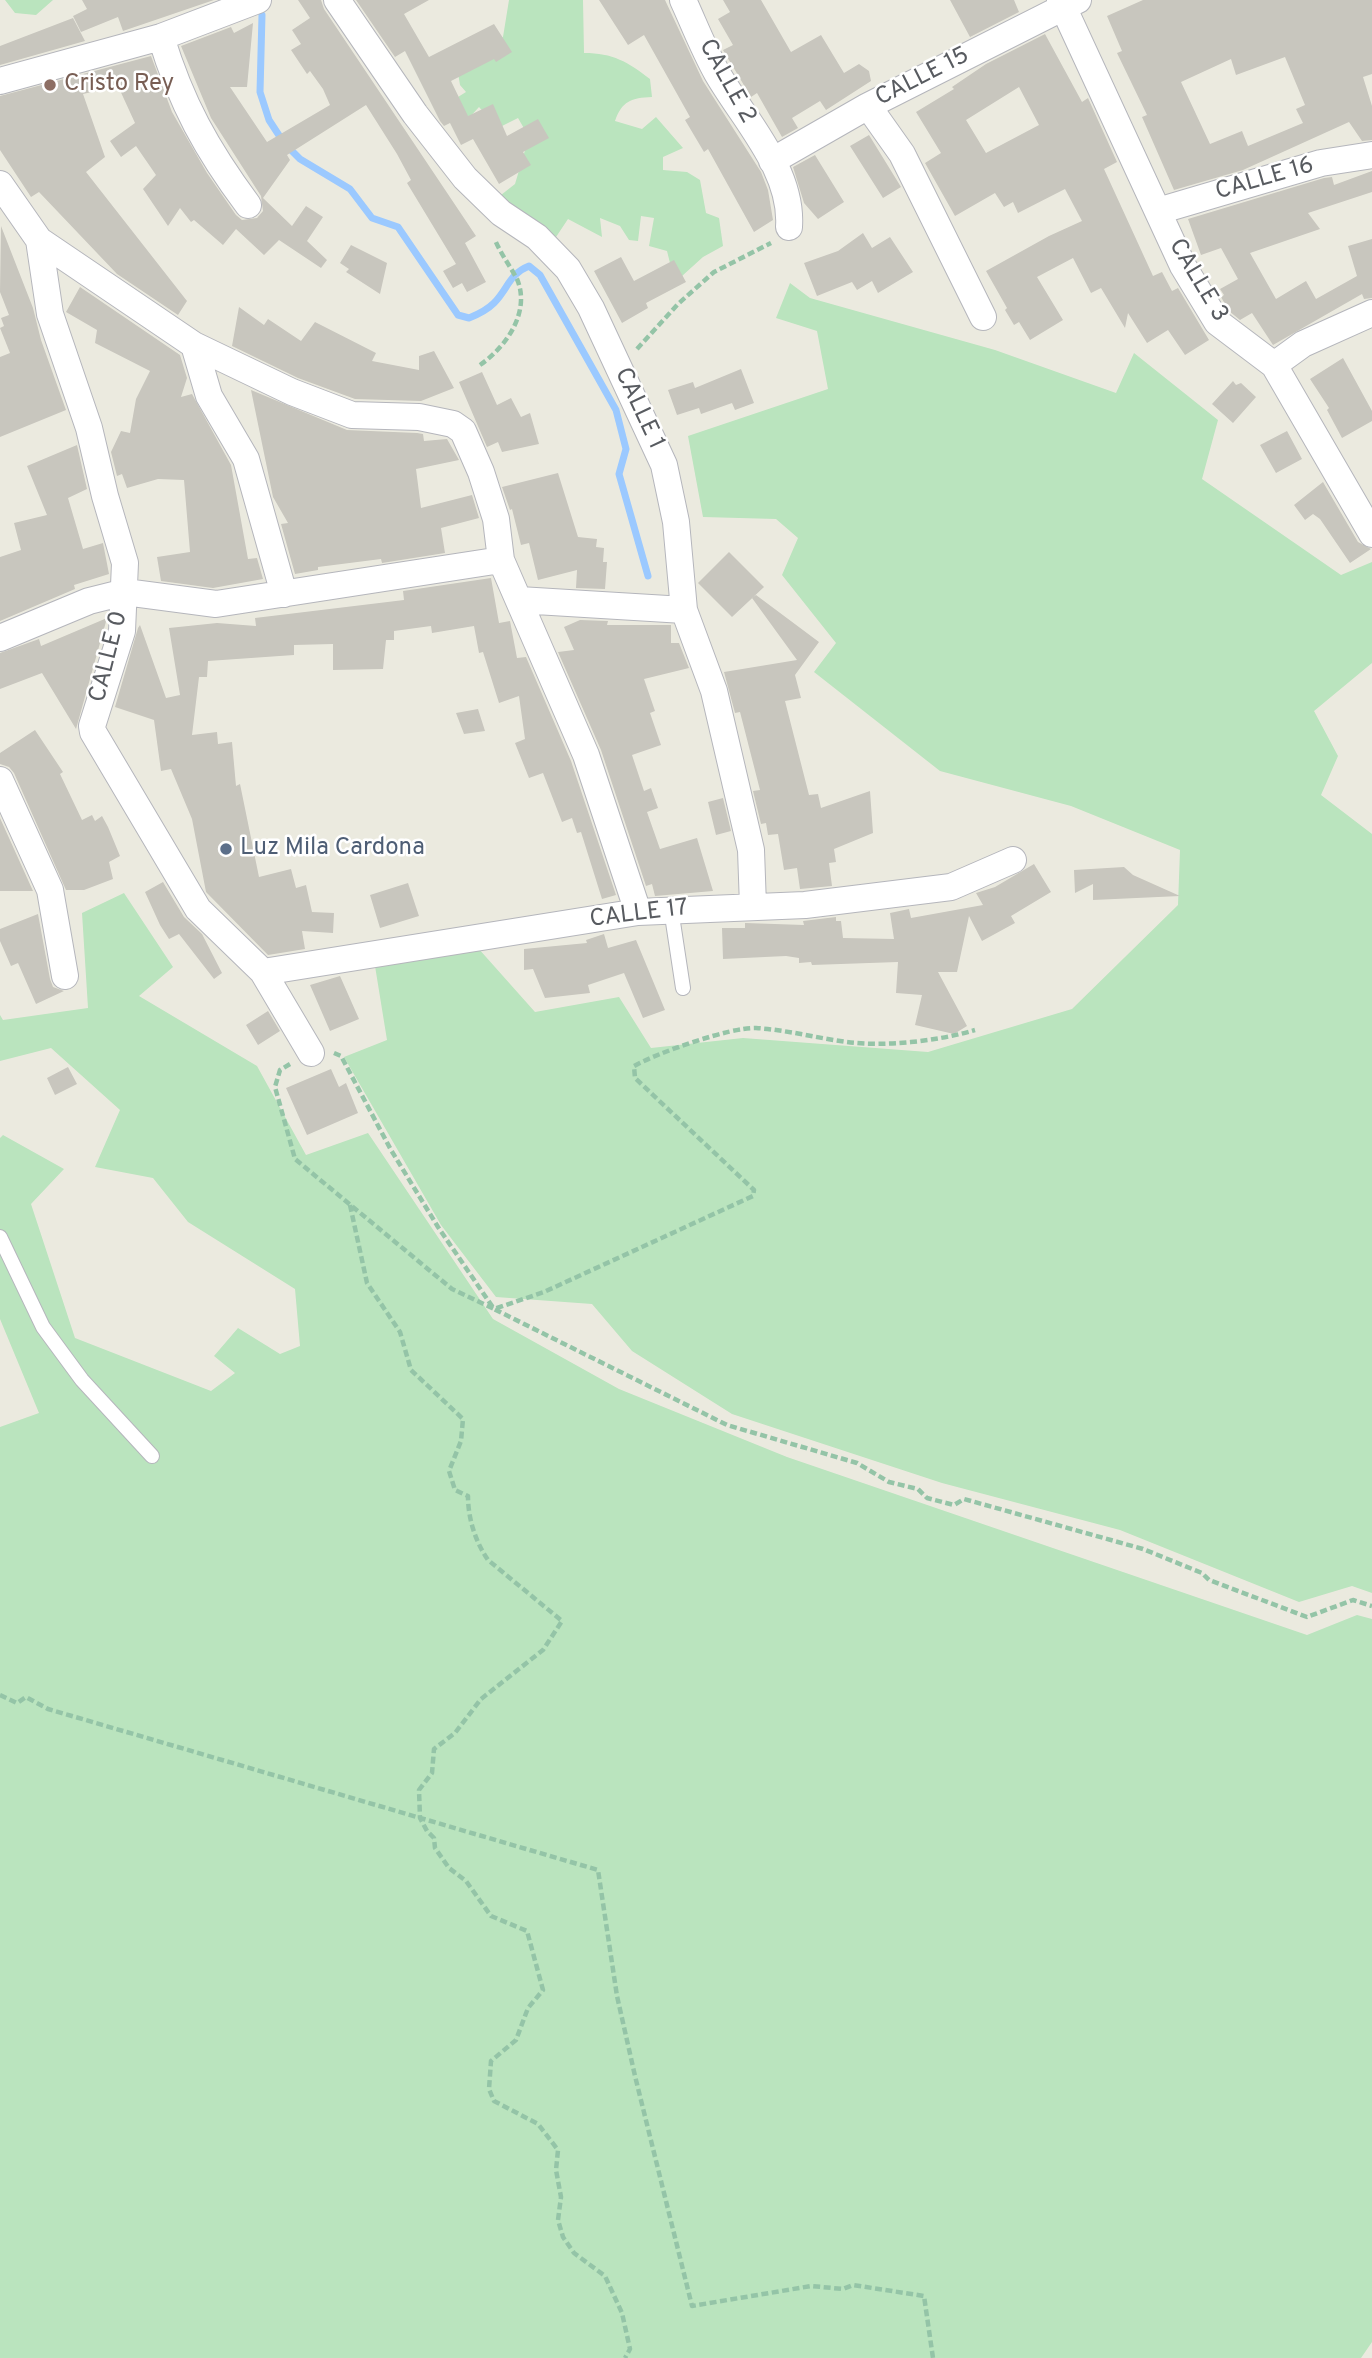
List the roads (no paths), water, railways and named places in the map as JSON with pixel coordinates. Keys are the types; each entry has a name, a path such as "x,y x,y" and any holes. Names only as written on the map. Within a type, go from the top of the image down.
{"street":[{"path":"0,80 161,37 258,0"},
{"name":"CALLE 1","path":"337,0 408,104 465,178 501,213 537,237 568,269 591,308 664,465 676,522 684,610 714,691 751,850 753,906"},
{"name":"CALLE 2","path":"683,0 716,72 772,161 790,208 789,227"},
{"name":"CALLE 15","path":"772,161 868,106 1067,2"},
{"name":"CALLE 3","path":"1067,2 1183,266 1217,322 1274,365 1372,534"},
{"path":"161,37 180,93 211,156 248,205"},
{"path":"868,106 902,154 983,317"},
{"name":"CALLE 16","path":"1158,211 1321,163 1372,155"},
{"name":"CALLE 0","path":"0,184 39,240 50,314 89,428 104,496 125,562 122,631 92,726 93,732 198,909 263,972 311,1053"},
{"path":"39,240 194,345 292,392 352,415 419,417 453,424 467,437 496,519 501,561 586,755 638,912"},
{"path":"1274,365 1303,344 1372,313"},
{"path":"194,345 209,396 246,459 284,594"},
{"path":"0,638 89,601 125,592 216,604 501,561"},
{"path":"519,600 684,610"},
{"path":"0,780 50,890 65,976"},
{"name":"CALLE 17","path":"263,972 638,912 805,905 951,887 1013,860"}],"lane":[{"path":"671,909 684,988"},
{"path":"0,1237 43,1327 82,1380 152,1456"}],"waterway":[{"path":"262,15 260,92 269,120 284,143 300,159 350,189 372,218 398,227 458,315 469,318 486,310 522,269 529,266 540,275 616,410 626,449 619,474 648,576"}],"place":[{"name":"Cristo Rey","path":"50,85"},
{"name":"Luz Mila Cardona","path":"226,849"}]}
